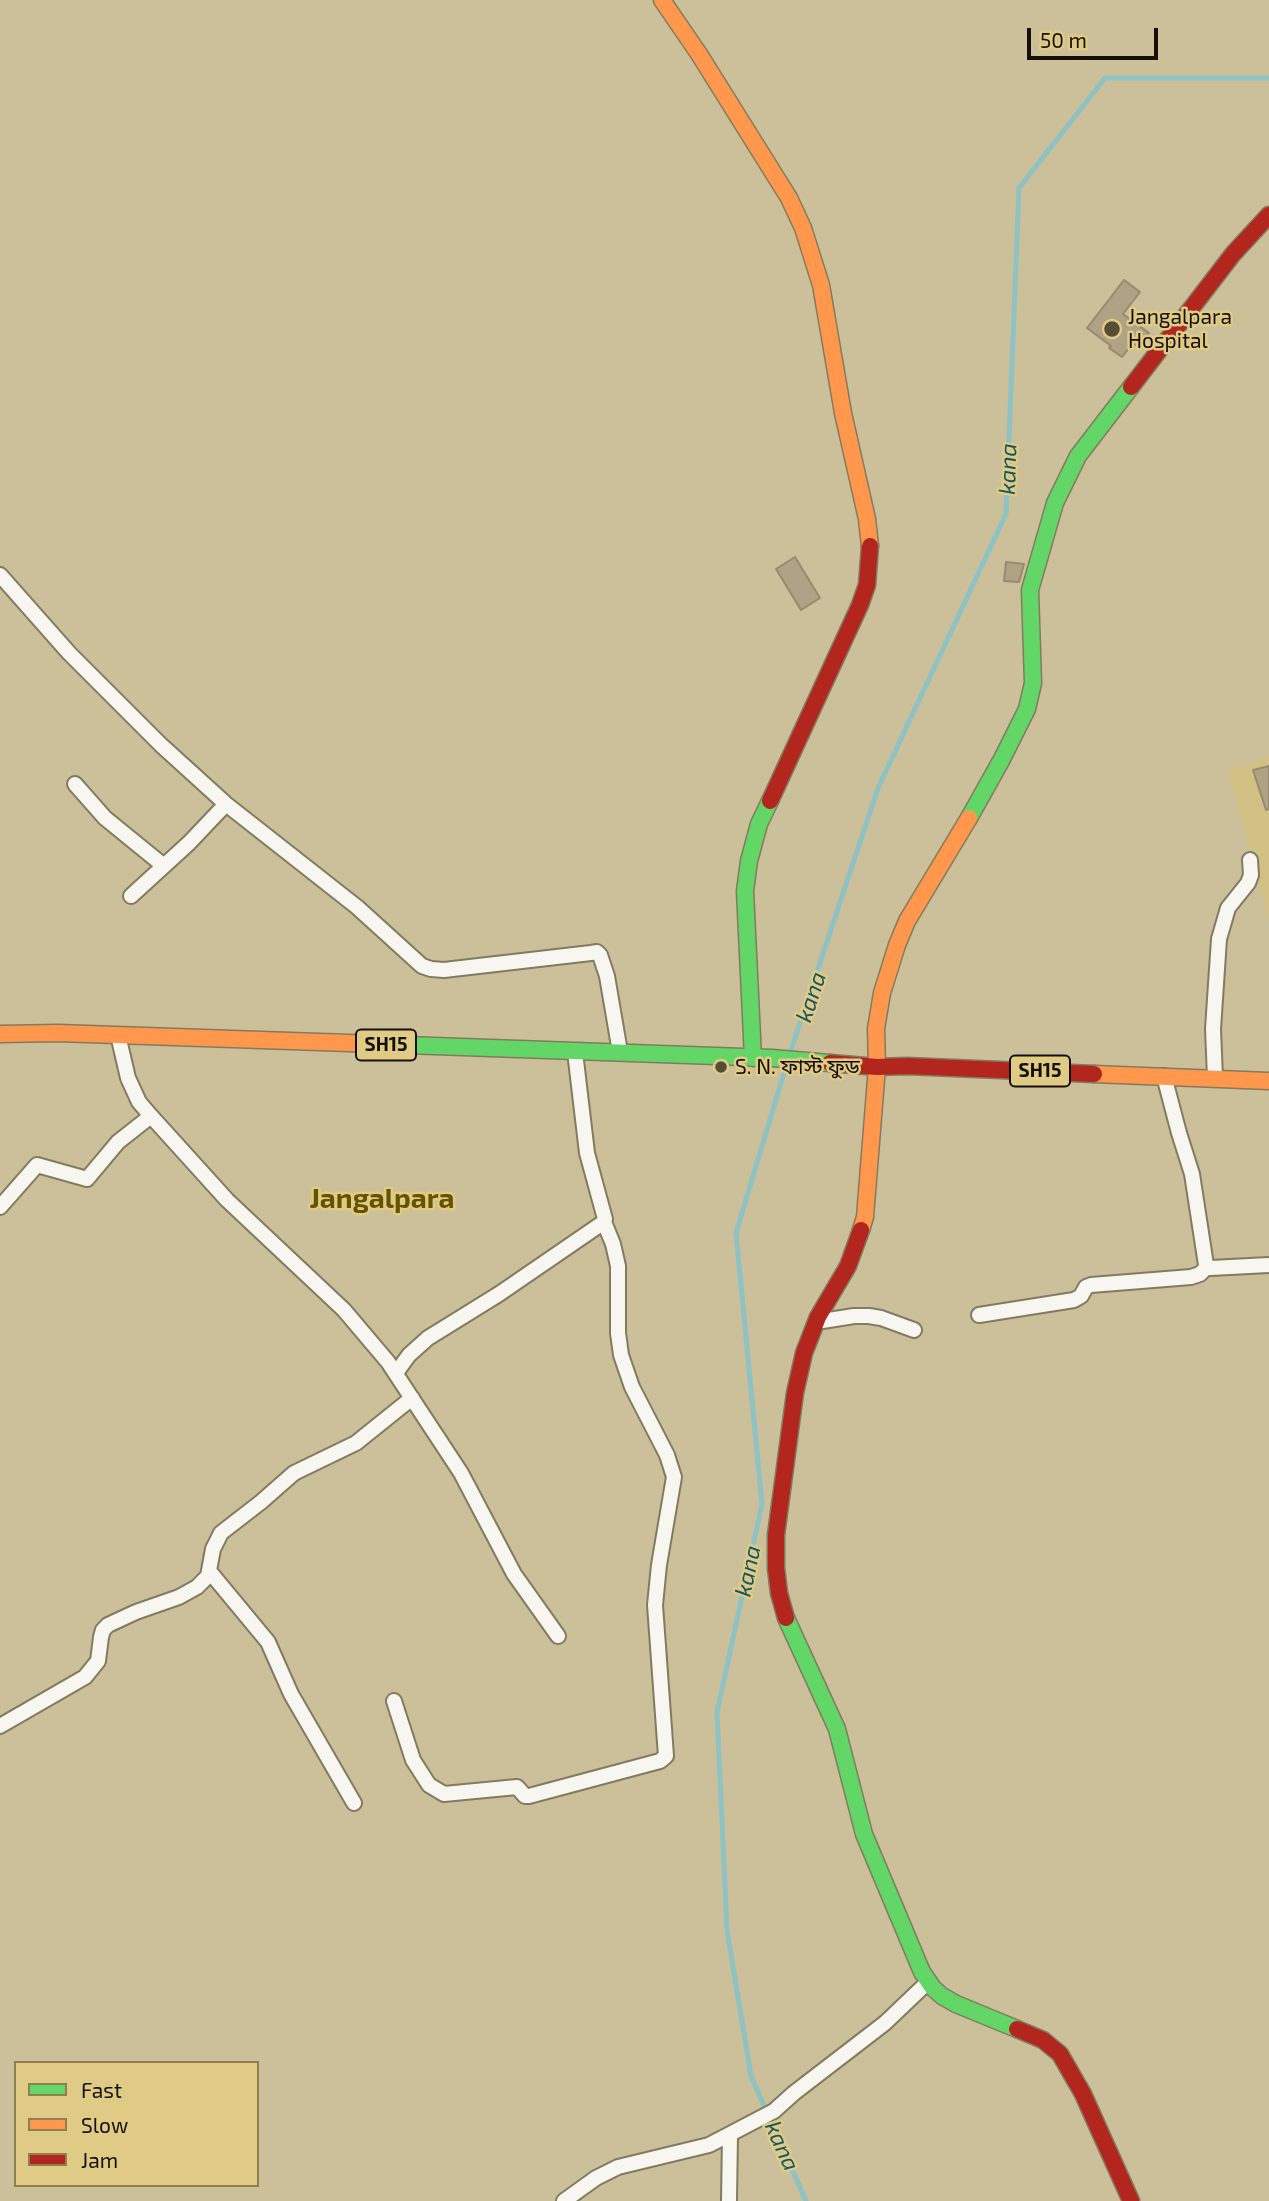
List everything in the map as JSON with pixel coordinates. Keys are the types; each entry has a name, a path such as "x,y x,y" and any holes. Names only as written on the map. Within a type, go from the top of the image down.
{"street":[{"path":"662,0 789,198 803,228 821,285 842,413 867,519 871,551 867,585 860,605 759,824 751,852 745,912 753,1058"},
{"path":"1131,2201 1083,2094 1060,2054 1043,2040 942,1996 922,1972 863,1834 837,1729 792,1635 779,1593 776,1535 790,1425 804,1353 816,1322 848,1266 865,1217 881,993 913,909 1002,760 1027,709 1033,683 1030,590 1044,536 1078,456 1225,264 1269,215"},
{"path":"0,575 95,681 161,745 226,804 357,907 404,951 427,968 454,969 597,953 602,959 607,976 620,1052"},
{"path":"75,784 105,818 164,866"},
{"path":"131,896 226,804"},
{"path":"1215,1078 1213,1028 1219,939 1228,908 1248,883 1251,875 1250,860"},
{"name":"SH15","path":"0,1034 118,1035 620,1052 772,1058 877,1067 1269,1081"},
{"path":"118,1035 128,1078 139,1102 228,1200 344,1310 396,1373 461,1473 514,1574 558,1636"},
{"path":"394,1701 413,1760 429,1785 444,1794 517,1787 525,1796 529,1796 660,1761 666,1756 655,1605 674,1478 667,1455 632,1387 621,1354 618,1333 618,1266 587,1153 575,1052"},
{"path":"1164,1076 1196,1190 1206,1267"},
{"path":"0,1208 37,1165 87,1179 118,1142 151,1116"},
{"path":"396,1373 409,1355 428,1338 499,1294 604,1222"},
{"path":"979,1315 1074,1300 1090,1285 1191,1277 1200,1274 1206,1267 1269,1265"},
{"path":"816,1322 863,1316 881,1318 915,1330"},
{"path":"0,1726 92,1672 98,1661 103,1630 108,1625 188,1593 204,1581 210,1572 213,1549 221,1532 261,1503 294,1473 356,1443 412,1398"},
{"path":"210,1572 268,1642 291,1694 354,1803"},
{"path":"564,2201 596,2178 618,2167 709,2146 774,2112 793,2093 890,2018 929,1982"},
{"path":"729,2201 735,2132"}],"shaded area":[{"path":"1269,757 1269,919 1228,770"}],"building":[{"path":"1124,280 1140,292 1123,314 1149,333 1139,347 1133,343 1122,357 1087,328"},
{"path":"795,557 820,598 801,610 776,569"},
{"path":"1006,562 1024,564 1019,582 1004,581"},
{"path":"1269,766 1269,809 1266,810 1253,770"}],"waterway":[{"name":"kana","path":"790,1053 878,788 1006,514 1019,188 1105,78 1269,78"},
{"name":"kana","path":"786,1066 736,1233 762,1504 717,1712 727,1930 751,2076 806,2201"}],"traffic: fast":[{"path":"969,818 1027,709 1033,683 1030,590 1055,503 1078,456 1131,387"},
{"path":"753,1058 745,891 749,861 759,824 770,801"},
{"path":"378,1044 772,1058 830,1063"},
{"path":"786,1618 837,1729 864,1834 922,1972 942,1996 1017,2029"}],"traffic: slow":[{"path":"662,0 789,198 803,228 821,285 870,546"},
{"path":"861,1230 865,1217 877,1067 876,1029 882,993 907,921 969,818"},
{"path":"0,1034 58,1033 378,1044"},
{"path":"1094,1074 1269,1081"}],"traffic: jam":[{"path":"1131,387 1233,254 1269,215"},
{"path":"770,801 860,605 867,585 870,546"},
{"path":"830,1063 1094,1074"},
{"path":"786,1618 779,1593 776,1535 795,1393 804,1353 818,1317 848,1266 861,1230"},
{"path":"1017,2029 1043,2040 1060,2054 1083,2094 1131,2201"}],"place":[{"name":"Jangalpara Hospital","path":"1112,329"},
{"name":"S. N. ফাস্ট ফুড","path":"721,1067"}],"district":[{"name":"Jangalpara","path":"382,1199"}]}
